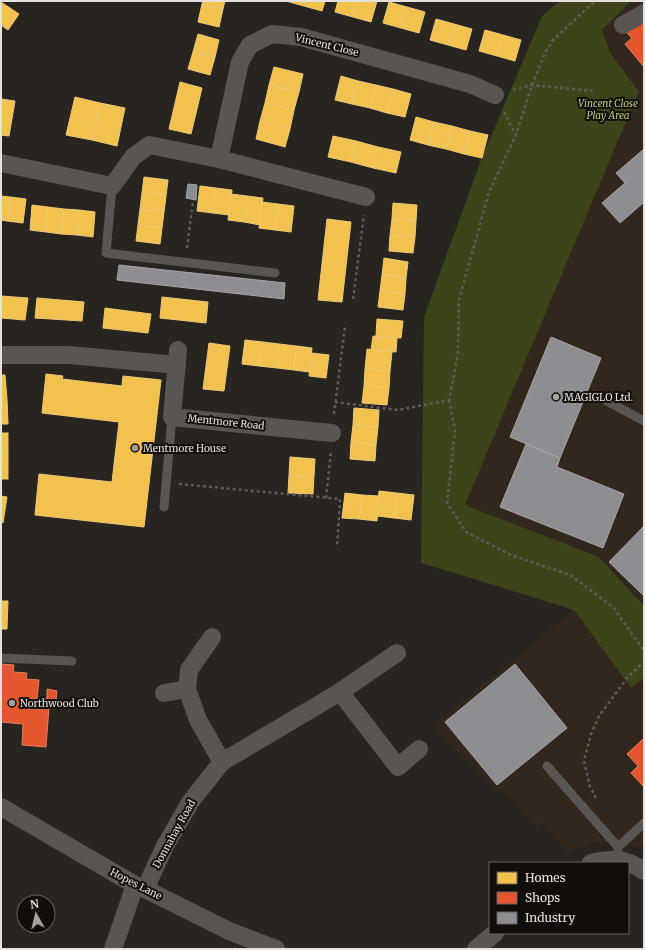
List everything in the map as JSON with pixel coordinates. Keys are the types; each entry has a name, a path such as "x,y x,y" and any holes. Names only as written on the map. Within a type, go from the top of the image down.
{"street":[{"path":"623,26 644,13"},
{"name":"Vincent Close","path":"219,159 240,62 250,45 272,34 301,37 470,84 495,95"},
{"path":"1,163 112,186 133,157 149,145 219,159 366,197"},
{"path":"1,355 177,357 172,417"},
{"name":"Mentmore Road","path":"172,417 332,433"},
{"path":"212,637 189,670 187,689 198,720 222,762"},
{"name":"Donnahay Road","path":"113,949 140,887 191,801 222,762 340,692 398,653"},
{"path":"164,693 187,689"},
{"path":"340,692 398,768 419,749"},
{"name":"Hopes Lane","path":"1,807 140,887 229,931 276,949"},
{"path":"596,862 605,860 618,853 644,871"},
{"path":"476,949 494,934"}],"lane":[{"path":"112,186 106,253 275,273"},
{"path":"605,400 644,421"},
{"path":"164,507 172,417"},
{"path":"1,658 72,661"},
{"path":"546,766 618,853 644,823"}],"path":[{"path":"595,1 553,40 545,53 532,85 516,134 489,192 459,300 458,354 449,400 455,430 447,503 466,532 511,555 570,575 613,607 644,651"},
{"path":"532,85 593,91"},
{"path":"353,299 366,197"},
{"path":"185,262 193,201"},
{"path":"326,498 335,402 345,326"},
{"path":"335,402 398,410 449,400"},
{"path":"166,483 340,499 337,547"},
{"path":"597,800 590,787 584,761 591,734 599,716 628,677 644,662"}],"shaded area":[{"path":"631,1 644,1 644,606 599,557 465,505 639,92 611,54 602,30"},
{"path":"574,610 630,688 644,678 644,843 638,847 600,842 568,852 541,822 537,827 506,795 496,790 432,726"}],"green space":[{"name":"Vincent Close Play Area","path":"560,1 631,1 602,30 611,54 639,92 465,505 599,557 644,606 644,678 631,688 574,610 421,563 424,317 481,160 542,16"}],"building: Homes":[{"path":"203,1 225,1 223,9 202,4"},
{"path":"286,1 306,1 304,6"},
{"path":"306,1 325,1 322,11 304,6"},
{"path":"338,1 357,1 353,17 335,12"},
{"path":"357,1 377,1 371,22 353,17"},
{"path":"1,2 19,14 8,30 1,25"},
{"path":"389,2 407,7 401,28 383,23"},
{"path":"202,4 223,9 219,27 198,22"},
{"path":"407,7 425,12 419,33 401,28"},
{"path":"436,19 454,24 448,45 430,40"},
{"path":"454,24 472,29 466,50 448,45"},
{"path":"485,30 503,35 497,56 479,51"},
{"path":"198,34 219,40 215,57 193,52"},
{"path":"503,35 521,40 515,61 497,56"},
{"path":"193,52 215,57 210,75 188,69"},
{"path":"274,67 303,74 299,92 269,85"},
{"path":"341,76 358,81 352,104 335,100"},
{"path":"358,81 376,85 370,108 352,104"},
{"path":"180,82 202,88 191,134 169,129"},
{"path":"269,85 299,92 294,110 265,103"},
{"path":"376,85 393,89 387,113 370,108"},
{"path":"393,89 411,94 405,117 387,113"},
{"path":"75,97 100,103 92,140 66,135"},
{"path":"1,99 15,101 9,136 1,135"},
{"path":"100,103 125,108 117,146 92,140"},
{"path":"265,103 294,110 290,129 260,121"},
{"path":"416,117 434,122 428,145 410,140"},
{"path":"260,121 290,129 285,147 256,139"},
{"path":"434,122 452,126 446,149 428,145"},
{"path":"452,126 470,131 464,154 446,149"},
{"path":"470,131 488,135 482,158 464,154"},
{"path":"333,136 356,141 351,162 328,157"},
{"path":"356,141 378,147 373,168 351,162"},
{"path":"378,147 401,152 396,173 373,168"},
{"path":"144,177 168,180 166,196 142,193"},
{"path":"200,186 216,188 213,213 197,211"},
{"path":"216,188 232,190 229,215 213,213"},
{"path":"142,193 166,196 164,212 140,209"},
{"path":"231,194 247,196 244,222 228,220"},
{"path":"1,196 10,197 7,221 1,220"},
{"path":"247,196 263,198 260,225 244,222"},
{"path":"10,197 26,199 23,223 7,221"},
{"path":"262,202 278,204 275,230 259,228"},
{"path":"393,203 417,205 416,221 392,219"},
{"path":"278,204 294,206 291,232 275,230"},
{"path":"32,205 48,207 46,232 30,230"},
{"path":"48,207 64,209 61,234 46,232"},
{"path":"64,209 79,210 77,235 61,234"},
{"path":"140,209 164,212 162,228 138,225"},
{"path":"79,210 95,212 93,237 77,235"},
{"path":"327,219 351,222 342,302 318,300"},
{"path":"392,219 416,221 415,237 390,235"},
{"path":"138,225 162,228 160,244 136,241"},
{"path":"390,235 415,237 413,253 389,251"},
{"path":"384,258 408,262 406,278 382,275"},
{"path":"382,275 406,278 405,294 380,291"},
{"path":"380,291 405,294 403,310 378,307"},
{"path":"1,296 28,298 25,320 1,318"},
{"path":"162,297 208,302 206,323 160,318"},
{"path":"37,298 84,302 82,321 35,318"},
{"path":"105,308 151,314 148,333 103,328"},
{"path":"377,319 403,321 401,338 376,336"},
{"path":"373,336 397,338 396,352 371,350"},
{"path":"245,340 263,342 259,366 242,364"},
{"path":"263,342 279,344 277,368 259,366"},
{"path":"209,343 230,346 224,391 203,389"},
{"path":"279,344 296,346 294,370 277,368"},
{"path":"296,346 312,348 309,372 294,370"},
{"path":"367,349 392,352 390,371 365,369"},
{"path":"312,353 329,355 326,378 309,376"},
{"path":"365,369 390,371 389,388 364,386"},
{"name":"Mentmore House","path":"46,374 63,376 62,379 122,386 123,376 161,380 144,527 35,515 39,474 112,482 119,422 42,413"},
{"path":"1,375 5,375 7,399 1,400"},
{"path":"364,386 389,388 387,405 362,403"},
{"path":"7,399 8,424 1,424 1,400"},
{"path":"354,408 379,410 378,427 353,425"},
{"path":"353,425 378,427 376,445 351,442"},
{"path":"1,433 8,433 8,456 1,456"},
{"path":"351,442 376,445 375,461 350,459"},
{"path":"1,456 8,456 8,479 1,479"},
{"path":"290,457 315,459 314,476 289,475"},
{"path":"289,475 314,476 313,494 288,493"},
{"path":"379,491 397,493 394,518 377,516"},
{"path":"345,493 362,495 359,519 342,518"},
{"path":"397,493 414,495 411,520 394,518"},
{"path":"362,495 379,496 377,521 359,519"},
{"path":"1,496 7,497 3,523 1,522"},
{"path":"1,601 8,601 7,629 1,629"}],"building: Shops":[{"path":"644,18 644,67 625,44 632,38 626,32"},
{"name":"Northwood Club","path":"1,664 14,665 13,672 27,673 26,679 39,680 37,699 24,698 23,708 43,710 44,698 47,698 47,689 57,691 55,708 49,707 46,747 22,745 23,724 1,722"},
{"path":"644,738 644,787 631,773 638,766 627,754"}],"building: Industry":[{"path":"644,149 644,205 643,203 620,223 602,203 625,183 616,173"},
{"path":"188,184 197,185 196,200 186,198"},
{"path":"119,265 285,283 284,299 117,280"},
{"name":"MAGIGLO Ltd.","path":"551,337 601,358 560,458 510,437"},
{"path":"526,444 560,458 557,467 624,494 603,548 500,507"},
{"path":"644,526 644,596 609,562"},
{"path":"515,664 567,728 497,785 445,722"}],"place":[{"name":"MAGIGLO Ltd.","path":"556,397"},
{"name":"Mentmore House","path":"135,448"},
{"name":"Northwood Club","path":"12,703"}]}
